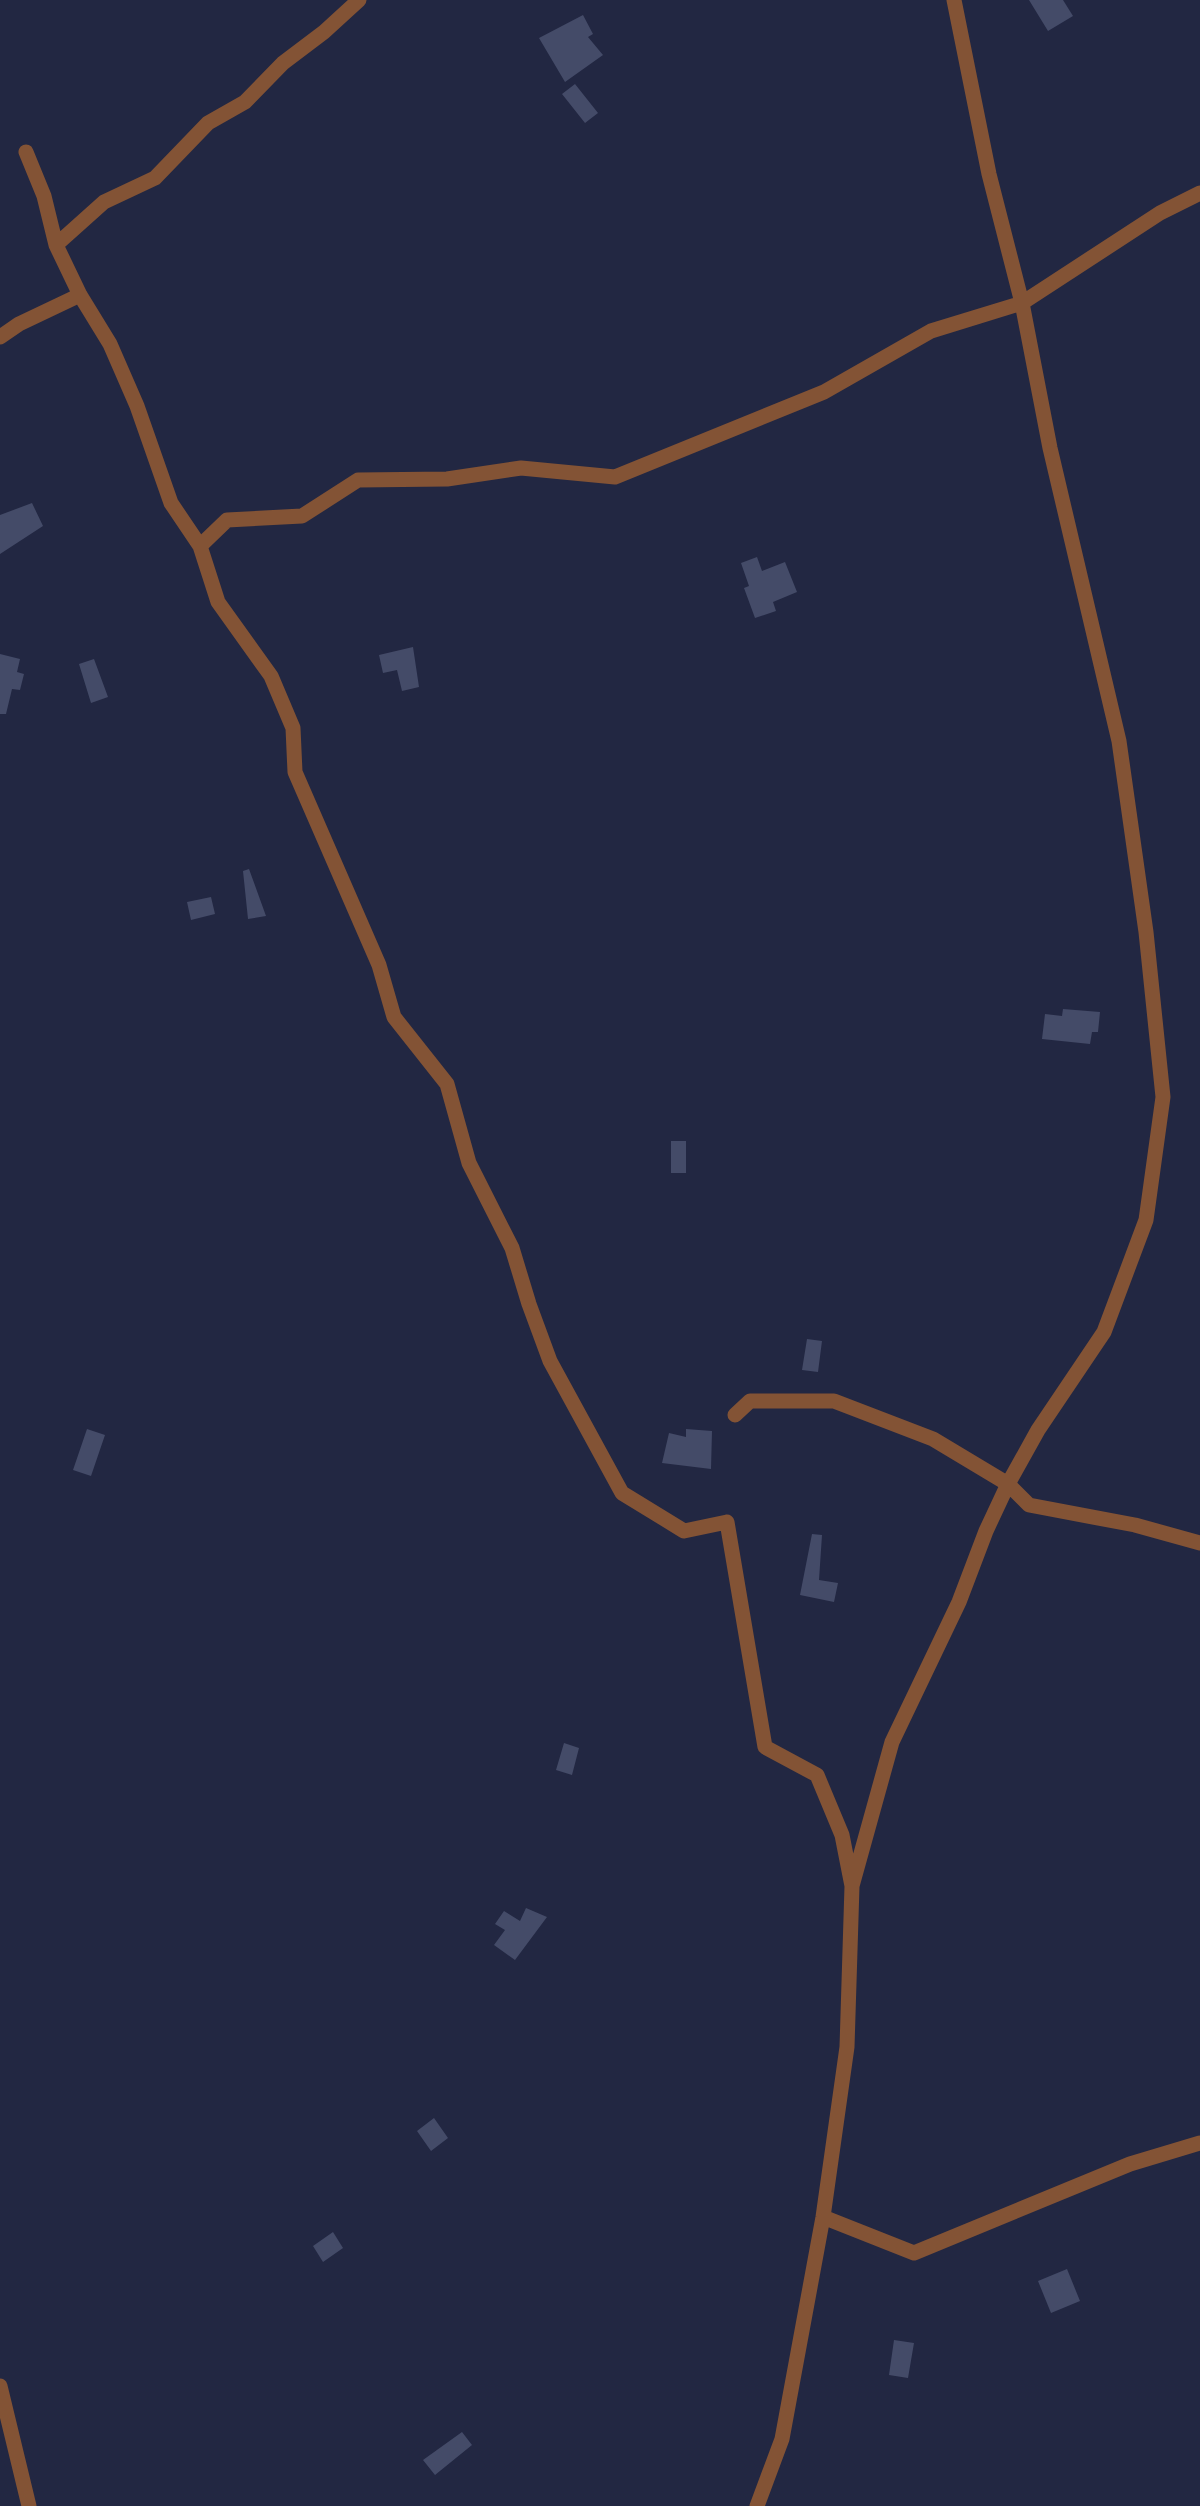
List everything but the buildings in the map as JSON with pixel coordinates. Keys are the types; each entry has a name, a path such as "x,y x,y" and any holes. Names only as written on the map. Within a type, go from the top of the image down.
{"street":[{"path":"56,245 104,202 155,178 208,123 246,102 283,63 324,32 359,0"},
{"path":"852,1886 892,1742 959,1602 986,1531 1008,1484 1038,1430 1104,1332 1146,1220 1163,1097 1146,932 1119,741 1052,460 1022,303 989,174 954,0"},
{"path":"26,152 44,196 56,245 81,295 110,344 128,385 171,503 200,546 218,602 270,676 293,728 295,772 379,965 394,1017 447,1084 469,1163 512,1248 550,1361 622,1493 684,1531 727,1522 765,1747 817,1775 842,1835 852,1886 847,2047 824,2217 782,2439 757,2506"},
{"path":"200,546 227,520 302,516 358,480 447,479 521,468 615,477 824,392 931,331 1022,303 1160,213 1200,193"},
{"path":"0,337 19,324 81,295"},
{"path":"735,1415 750,1401 834,1401 933,1439 1008,1484 1029,1505 1135,1525 1200,1543"},
{"path":"824,2217 914,2253 1131,2164 1200,2143"},
{"path":"0,2386 29,2506"}]}
